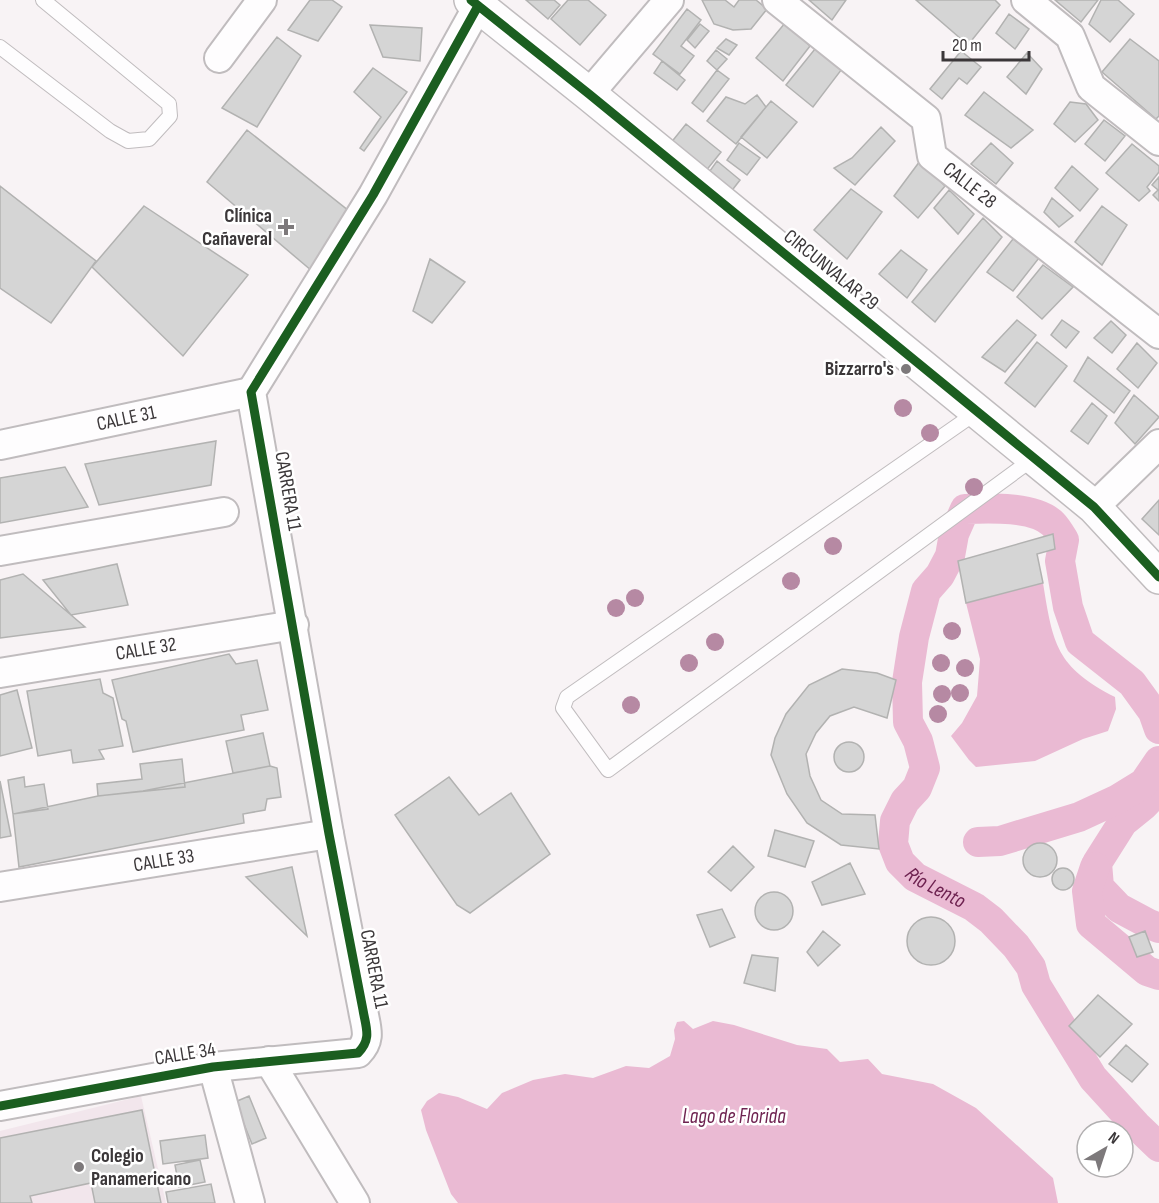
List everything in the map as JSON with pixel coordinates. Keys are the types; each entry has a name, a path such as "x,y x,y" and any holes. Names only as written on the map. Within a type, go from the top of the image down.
{"street":[{"path":"219,58 262,0"},
{"path":"589,94 669,0"},
{"name":"CALLE 28","path":"777,0 926,119 932,156 1159,334"},
{"path":"1026,0 1070,36 1091,87 1159,141"},
{"path":"252,392 373,195 475,3"},
{"name":"CIRCUNVALAR 29","path":"475,3 1094,507 1159,577"},
{"name":"CALLE 31","path":"0,445 252,392"},
{"name":"CARRERA 11","path":"252,392 329,834 368,1037"},
{"path":"1094,507 1159,444"},
{"path":"0,551 224,512"},
{"name":"CALLE 32","path":"0,673 294,625"},
{"name":"CALLE 33","path":"0,887 329,834"},
{"name":"CALLE 34","path":"0,1106 213,1067 358,1053 365,1046 368,1037"},
{"path":"270,1061 356,1203"},
{"path":"213,1067 250,1203"}],"lane":[{"path":"0,47 110,131 128,141 149,139 170,116 169,104 43,0"},
{"path":"976,412 567,697 563,708 608,770 1034,458"}],"shaded area":[{"name":"Colegio Panamericano","path":"141,1096 166,1203 0,1203 0,1131"}],"water":[{"path":"1043,583 1050,622 1061,652 1080,675 1115,697 1116,709 1108,731 1083,739 1035,761 976,767 951,736 962,723 977,696 980,659 966,603"},
{"name":"Lago de Florida","path":"684,1021 693,1029 713,1021 734,1025 797,1045 827,1049 840,1062 868,1059 882,1074 933,1084 976,1108 1053,1178 1058,1203 458,1203 451,1194 426,1130 421,1110 427,1101 439,1093 458,1097 487,1109 502,1093 533,1080 565,1074 593,1078 626,1066 649,1068 670,1056 677,1022"}],"building":[{"path":"310,0 332,0 342,7 318,41 288,30"},
{"path":"526,0 554,0 560,5 548,19"},
{"path":"568,0 588,0 606,15 580,45 551,19"},
{"path":"702,0 725,0 734,7 739,0 756,0 767,9 751,29 733,30 714,24"},
{"path":"809,0 846,0 832,20"},
{"path":"916,0 995,0 1000,5 968,45"},
{"path":"1055,0 1098,0 1081,22"},
{"path":"1101,0 1118,0 1134,14 1110,42 1089,24"},
{"path":"687,9 701,20 681,46 694,56 680,74 653,54"},
{"path":"1009,14 1029,29 1015,49 996,33"},
{"path":"785,23 810,46 783,81 756,58"},
{"path":"700,24 709,31 695,48 687,40"},
{"path":"370,25 422,28 420,61 383,57"},
{"path":"277,37 301,56 257,127 222,108"},
{"path":"726,39 737,45 729,55 717,48"},
{"path":"1130,39 1159,61 1159,116 1156,119 1102,72"},
{"path":"819,44 845,65 813,107 786,85"},
{"path":"716,50 727,59 717,70 707,61"},
{"path":"961,51 981,67 967,84 959,78 942,99 930,89"},
{"path":"1027,53 1042,69 1026,94 1007,77"},
{"path":"662,61 685,80 677,90 654,73"},
{"path":"373,68 407,92 364,151 360,148 381,117 354,92"},
{"path":"717,70 729,79 703,112 692,103"},
{"path":"984,92 1033,130 1011,148 965,115"},
{"path":"757,95 766,107 736,144 707,121 726,97 745,104"},
{"path":"771,101 797,122 767,158 741,137"},
{"path":"1070,102 1086,104 1098,120 1075,142 1054,124"},
{"path":"1104,120 1125,136 1105,161 1085,144"},
{"path":"686,124 721,152 701,177 666,149"},
{"path":"881,127 895,141 855,185 834,168 852,158"},
{"path":"247,130 354,215 312,271 207,182"},
{"path":"739,143 760,158 747,175 727,160"},
{"path":"991,143 1013,163 996,184 971,164"},
{"path":"1132,144 1159,166 1159,172 1147,187 1150,191 1139,201 1106,173"},
{"path":"717,161 740,180 730,193 707,175"},
{"path":"920,161 945,186 918,218 894,196"},
{"path":"1072,166 1098,189 1080,211 1055,188"},
{"path":"1159,177 1159,201 1153,195 1158,190 1152,185"},
{"path":"0,186 96,261 51,323 0,288"},
{"path":"851,189 882,212 847,259 814,230"},
{"path":"949,190 974,214 958,234 934,208"},
{"path":"1052,198 1073,216 1059,227 1044,212"},
{"path":"144,206 248,275 183,356 92,267"},
{"path":"1102,206 1127,225 1102,265 1075,242"},
{"path":"983,218 1002,237 935,322 912,302"},
{"path":"1013,239 1039,258 1013,291 987,272"},
{"path":"901,250 927,270 907,298 879,274"},
{"path":"430,259 465,282 432,323 413,311"},
{"path":"1043,265 1073,287 1042,319 1017,297"},
{"path":"1017,320 1036,335 1005,372 982,357"},
{"path":"1062,320 1079,332 1066,348 1051,335"},
{"path":"1111,321 1126,335 1112,353 1094,338"},
{"path":"1037,342 1067,366 1035,407 1005,383"},
{"path":"1137,343 1157,363 1138,388 1117,369"},
{"path":"1088,357 1130,391 1114,413 1074,381"},
{"path":"1134,395 1159,417 1135,444 1115,423"},
{"path":"1092,403 1107,416 1088,444 1071,431"},
{"path":"216,441 211,485 99,505 85,464"},
{"path":"65,467 88,507 0,523 0,478"},
{"path":"1159,500 1159,535 1142,519"},
{"path":"1053,534 1055,549 1037,554 1043,583 966,603 958,561"},
{"path":"117,564 128,605 71,615 43,580"},
{"path":"23,574 85,627 0,638 0,580"},
{"path":"229,654 236,664 257,660 268,710 241,715 244,730 133,752 126,721 122,719 112,680"},
{"path":"842,669 877,673 896,680 887,718 854,707 830,716 816,733 806,754 810,776 821,800 842,814 875,815 879,849 841,845 807,823 787,794 771,755 775,738 786,714 809,685"},
{"path":"100,679 103,693 113,698 123,746 99,750 104,759 73,763 71,750 38,756 27,691"},
{"path":"17,690 32,748 0,756 0,695"},
{"path":"263,733 270,766 233,773 226,741"},
{"path":"849,742 859,747 864,757 859,767 849,772 839,767 834,757 839,747"},
{"path":"182,759 185,787 98,796 97,784 142,779 140,764"},
{"path":"270,766 277,768 281,797 267,799 265,810 243,814 244,823 19,867 13,814 98,796 143,791"},
{"path":"24,777 25,787 44,784 48,809 13,814 8,780"},
{"path":"449,777 479,815 511,793 550,854 470,913 457,905 395,815"},
{"path":"0,781 11,836 0,838"},
{"path":"775,830 814,841 805,867 768,856"},
{"path":"1040,843 1052,848 1057,860 1052,872 1040,877 1028,872 1023,860 1028,848"},
{"path":"733,846 754,867 731,891 708,872"},
{"path":"850,863 865,894 822,905 812,882"},
{"path":"292,867 307,936 246,877"},
{"path":"1063,868 1071,871 1074,879 1071,887 1063,890 1055,887 1052,879 1055,871"},
{"path":"774,892 787,898 793,911 787,924 774,930 761,924 755,911 761,898"},
{"path":"722,909 735,937 710,947 697,915"},
{"path":"926,917 936,917 951,927 955,941 954,950 945,961 936,965 926,965 911,955 907,946 907,936 917,921"},
{"path":"823,931 840,945 818,966 807,952"},
{"path":"1145,931 1153,952 1137,957 1129,937"},
{"path":"752,955 778,958 775,991 744,983"},
{"path":"1098,995 1132,1024 1100,1057 1069,1026"},
{"path":"1126,1045 1148,1064 1132,1082 1109,1064"},
{"path":"249,1096 266,1138 252,1144 235,1102"},
{"name":"Colegio Panamericano","path":"142,1110 161,1203 95,1203 91,1183 30,1196 32,1203 0,1203 0,1138"},
{"path":"205,1135 208,1158 163,1164 160,1141"},
{"path":"200,1160 205,1182 179,1187 175,1165"},
{"path":"211,1184 215,1203 168,1203 166,1192"}],"waterway":[{"name":"Río Lento","path":"1159,729 1153,712 1132,683 1080,642 1068,607 1060,561 1064,540 1054,526 1045,518 1024,511 965,509 954,534 950,556 940,575 926,591 914,637 907,682 908,722 918,741 925,768 917,788 905,801 895,821 893,844 900,862 915,877 974,907 991,920 1016,946 1031,967 1036,985 1093,1078 1159,1147"},
{"path":"978,842 1000,841 1079,817 1118,799 1144,783 1159,761"},
{"name":"Río Lento","path":"1159,789 1123,822 1097,863 1099,887 1119,908 1159,928"},
{"name":"Río Lento","path":"1095,867 1087,891 1091,924 1147,971 1159,975"}],"cycle path":[{"path":"471,0 1094,507 1159,577"},
{"path":"0,1106 213,1067 358,1053 365,1043 366,1028 329,834 251,392 373,195 478,6"}],"place":[{"name":"Clínica Cañaveral","path":"286,227"},
{"name":"Bizzarro's","path":"906,369"},
{"name":"Colegio Panamericano","path":"79,1167"}]}
